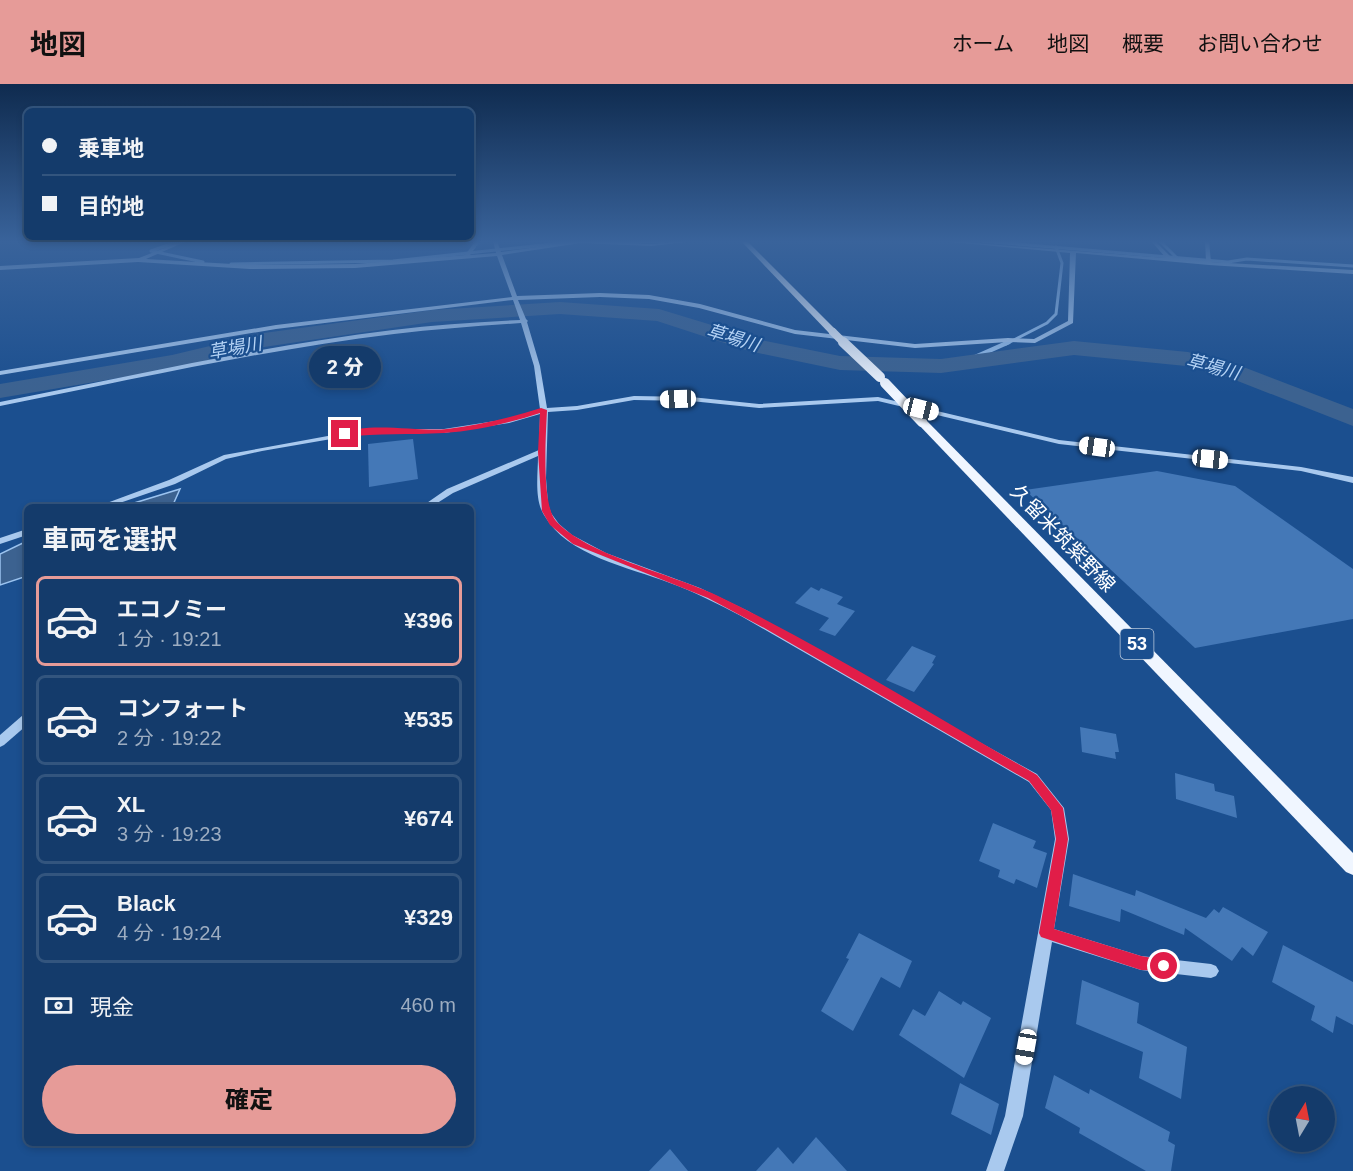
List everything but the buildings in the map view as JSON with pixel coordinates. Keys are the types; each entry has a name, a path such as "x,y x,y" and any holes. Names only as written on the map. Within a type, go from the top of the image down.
{"main road":[{"name":"久留米筑紫野線","path":"794,292 883,380 1353,866"}],"street":[{"path":"514,292 524,320 543,410 541,452 546,511 553,523 576,542 721,601 1033,778 1057,808 1062,839 1046,933 1014,1116 995,1171"},
{"path":"0,373 276,327 517,299 600,295 649,297 717,310 795,332 915,346 1008,340 1026,342 1046,337 1055,329 1071,322 1072,292"},
{"path":"0,404 324,343 470,323 524,320"},
{"path":"108,504 172,482 233,455 366,431 444,431 509,421 543,410 577,408 634,398 691,399 759,406 878,399 1059,442 1301,469 1353,480"},
{"path":"430,504 459,486 541,452"},
{"path":"0,541 24,533"},
{"path":"0,742 24,721"},
{"path":"1046,933 1141,963 1210,970"}],"water":[{"path":"180,489 173,504 131,504"},
{"path":"24,542 24,577 0,585 0,554"}],"waterway":[{"path":"1006,344 1047,323 1056,314 1059,292"},
{"name":"草場川","path":"0,391 172,362 264,340 432,316 560,308 659,315 757,346 840,363 941,366 1074,348 1188,359 1238,373 1353,418"},
{"path":"964,362 1009,342"}],"route":[{"path":"345,434 381,430 444,431 509,421 543,410 541,452 546,511 553,523 576,542 711,596 769,626 859,680 1033,778 1057,808 1062,839 1046,933 1141,963 1164,966"}]}
